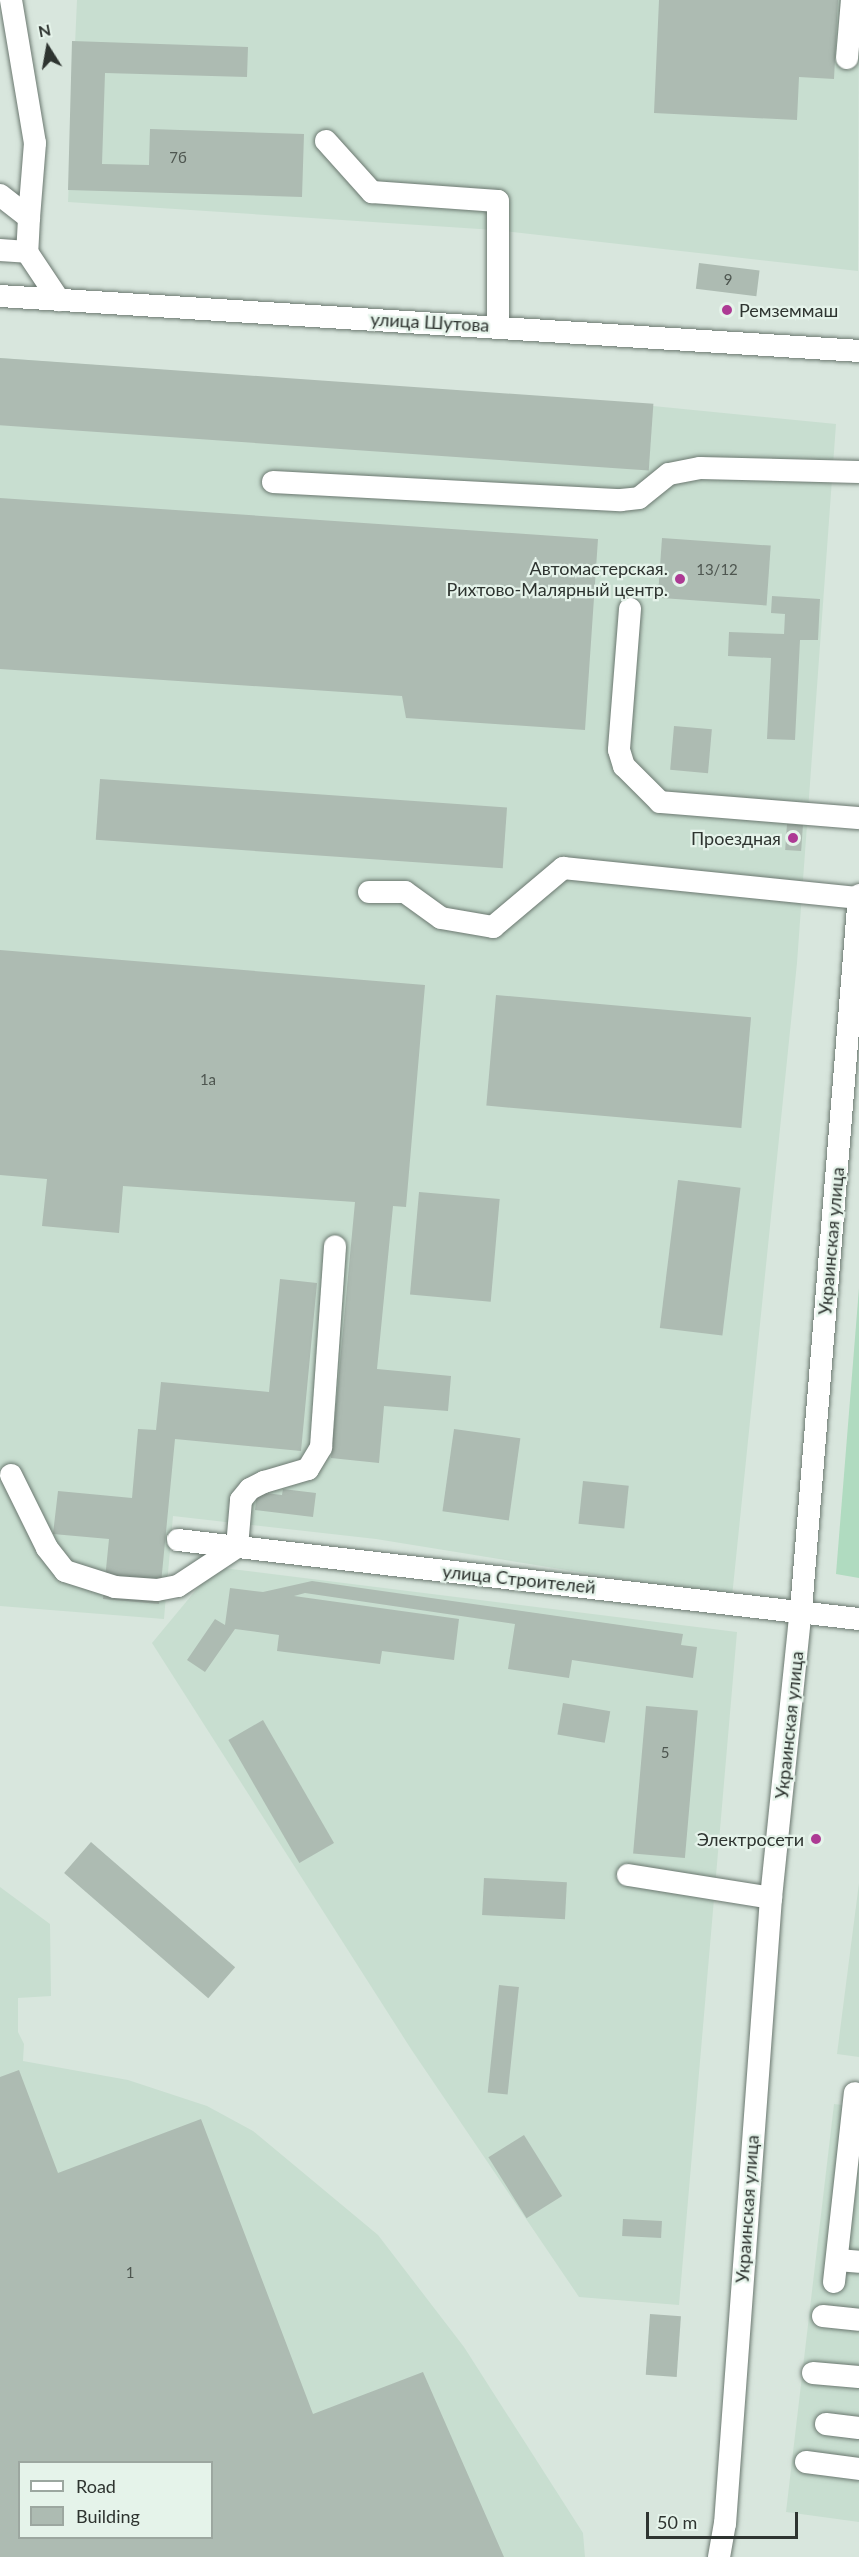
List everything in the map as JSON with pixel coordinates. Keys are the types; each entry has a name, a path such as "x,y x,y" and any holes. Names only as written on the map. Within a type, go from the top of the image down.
{"street":[{"path":"11,0 35,143 27,252 59,300"},
{"path":"847,58 852,0"},
{"path":"326,141 372,192 498,201 498,326"},
{"path":"0,195 29,218"},
{"path":"0,250 27,252"},
{"name":"улица Шутова","path":"0,296 498,326 859,351"},
{"path":"273,482 621,500 639,498 669,474 700,468 859,472"},
{"path":"630,609 620,750 624,766 660,802 859,818"},
{"path":"369,892 405,892 441,918 492,927 563,868 859,897"},
{"name":"Украинская улица","path":"722,2556 771,1898 801,1610 859,897"},
{"path":"11,1475 47,1548 65,1571 115,1587 157,1590 178,1586 237,1547 241,1500 250,1489 264,1482 308,1469 321,1447 335,1246"},
{"name":"улица Строителей","path":"178,1540 801,1610 859,1619"},
{"path":"628,1875 771,1898"},
{"path":"843,2268 852,2195 855,2093"},
{"path":"823,2316 859,2320"},
{"path":"813,2373 859,2377"},
{"path":"826,2424 859,2428"},
{"path":"806,2462 859,2469"}],"shaded area":[{"path":"77,0 859,0 858,271 495,230 68,202"},
{"path":"0,358 653,406 836,424 797,963 732,1597 376,1539 173,1516 164,1619 0,1606"},
{"path":"215,1567 737,1632 679,2305 579,2297 411,2049 152,1643"},
{"path":"859,1883 859,2057 837,2054"},
{"path":"0,1887 50,1924 51,1996 18,1998 18,2032 24,2044 23,2061 128,2080 207,2106 253,2131 378,2235 464,2347 583,2533 585,2557 0,2557"},
{"path":"834,2104 859,2107 859,2522 786,2512"}],"green space":[{"path":"859,1288 859,1578 836,1574"}],"building":[{"path":"659,0 838,0 834,79 799,77 797,120 654,113"},
{"path":"72,41 248,47 247,77 105,73 102,164 149,165 150,129 304,134 302,197 68,190"},
{"path":"699,263 760,270 756,296 696,289"},
{"path":"0,358 653,404 649,471 0,425"},
{"path":"0,498 598,539 585,730 406,718 402,696 0,669"},
{"path":"662,538 771,546 767,605 658,598"},
{"path":"772,596 820,599 818,640 800,640 795,740 767,739 771,658 728,656 729,632 784,634 785,614 771,613"},
{"path":"674,726 712,729 708,773 670,770"},
{"path":"100,779 507,807 503,868 96,840"},
{"name":"Проездная","path":"787,824 803,825 801,851 785,850"},
{"path":"0,950 425,985 406,1207 393,1206 377,1369 451,1376 448,1411 384,1406 379,1463 331,1458 355,1202 123,1186 119,1233 42,1226 47,1179 0,1175"},
{"path":"496,995 751,1017 741,1128 486,1106"},
{"path":"678,1180 741,1188 722,1336 660,1328"},
{"path":"419,1192 500,1199 491,1302 410,1295"},
{"path":"280,1279 317,1283 301,1451 175,1439 159,1604 103,1599 109,1539 53,1534 58,1491 132,1498 138,1429 156,1430 161,1382 269,1392"},
{"path":"454,1429 520,1438 509,1521 442,1511"},
{"path":"583,1481 629,1486 624,1529 579,1524"},
{"path":"283,1489 316,1493 313,1517 255,1510 257,1492 282,1495"},
{"path":"312,1581 683,1634 681,1645 697,1647 693,1678 572,1660 569,1678 508,1669 515,1624 305,1593 294,1596 459,1619 454,1660 382,1651 380,1664 277,1651 279,1635 235,1629 205,1672 187,1660 215,1619 225,1625 230,1588 263,1592"},
{"path":"563,1703 610,1711 605,1743 557,1735"},
{"path":"646,1706 698,1711 685,1858 633,1853"},
{"path":"263,1720 334,1843 299,1863 228,1740"},
{"path":"91,1842 235,1967 208,1998 64,1873"},
{"path":"484,1878 567,1882 565,1919 482,1915"},
{"path":"499,1985 519,1987 508,2094 488,2092"},
{"path":"19,2070 58,2173 201,2119 313,2414 423,2372 504,2557 0,2557 0,2077"},
{"path":"524,2135 562,2196 527,2218 488,2157"},
{"path":"623,2219 662,2221 661,2238 622,2236"},
{"path":"650,2314 681,2316 677,2377 646,2375"}],"place":[{"name":"Ремземмаш","path":"727,310"},
{"name":"Автомастерская. Рихтово-Малярный центр.","path":"680,579"},
{"name":"Проездная","path":"793,838"},
{"name":"Электросети","path":"816,1839"}]}
